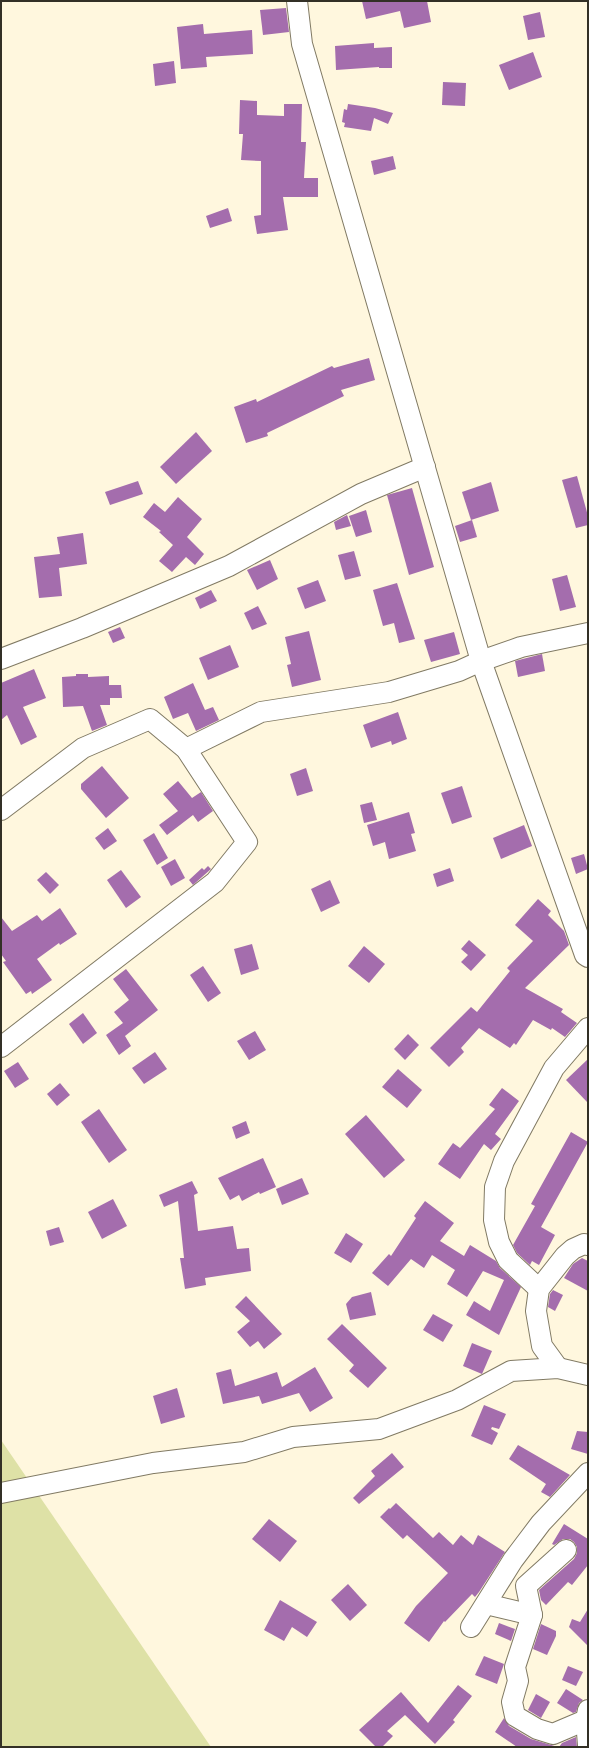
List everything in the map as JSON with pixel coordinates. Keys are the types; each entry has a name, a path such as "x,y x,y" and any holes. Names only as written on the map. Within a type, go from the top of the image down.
{"street":[{"path":"297,1 302,44 481,661 585,955 588,957"},
{"path":"1,659 82,628 229,566 361,494 425,467"},
{"path":"186,749 261,712 389,692 459,671 481,661 521,647 588,633"},
{"path":"1,810 82,748 150,719 186,749 247,842 216,882 1,1047"},
{"path":"539,1289 508,1260 500,1242 494,1220 495,1186 504,1161 554,1068 588,1028"},
{"path":"558,1368 542,1346 536,1311 539,1289 564,1256 573,1249 584,1244 588,1245"},
{"path":"1,1493 153,1463 244,1452 293,1437 379,1429 457,1400 511,1371 558,1368 588,1375"},
{"path":"471,1627 513,1560 541,1523 563,1502 588,1473"},
{"path":"526,1586 566,1550"},
{"path":"504,1574 526,1586 532,1615 514,1667 518,1680 512,1702 515,1716 536,1729 553,1734 587,1715 588,1745"},
{"path":"486,1604 532,1615"}],"green space":[{"path":"1,1440 211,1747 1,1747"}],"building":[{"path":"362,1 427,1 431,22 404,28 400,11 366,19"},
{"path":"286,8 289,32 263,35 260,10"},
{"path":"540,12 545,37 528,40 523,16"},
{"path":"203,24 204,34 252,30 253,54 206,57 207,67 181,69 177,27"},
{"path":"374,43 374,48 392,47 392,68 379,67 336,70 335,46"},
{"path":"533,52 542,77 509,90 499,65"},
{"path":"174,61 176,83 155,86 153,64"},
{"path":"443,82 466,83 465,106 442,105"},
{"path":"240,100 257,101 257,115 284,116 284,104 302,104 301,142 306,142 304,178 318,178 318,197 283,197 288,230 257,234 254,216 261,215 261,161 241,160 243,134 239,134"},
{"path":"348,104 375,108 393,113 388,124 374,118 371,131 344,127 345,123 342,122 344,109 347,110"},
{"path":"393,156 396,169 374,175 371,161"},
{"path":"228,208 232,221 210,228 206,216"},
{"path":"369,358 375,380 341,390 344,396 267,433 268,436 246,443 234,407 256,399 257,402 332,366 334,368"},
{"path":"196,432 212,451 176,484 160,467"},
{"path":"577,476 588,516 588,525 576,528 562,480"},
{"path":"138,481 143,494 110,505 105,492"},
{"path":"491,482 499,511 471,520 462,492"},
{"path":"412,488 434,567 409,575 387,495"},
{"path":"178,497 202,519 187,537 204,554 195,565 186,557 172,572 159,561 173,545 159,532 161,531 143,517 154,503 165,512"},
{"path":"366,510 372,532 356,537 349,516"},
{"path":"347,515 351,526 336,530 334,522"},
{"path":"472,520 477,537 460,542 455,526"},
{"path":"83,533 87,564 59,568 62,596 39,598 34,557 60,554 57,537"},
{"path":"354,551 361,576 345,580 338,555"},
{"path":"270,560 278,579 257,590 247,570"},
{"path":"567,575 576,607 560,611 552,579"},
{"path":"318,580 326,601 305,609 297,588"},
{"path":"397,583 415,639 399,643 394,623 383,626 373,590"},
{"path":"211,590 217,601 200,609 195,598"},
{"path":"258,606 267,624 252,630 244,613"},
{"path":"120,627 125,638 113,643 108,632"},
{"path":"309,631 321,680 292,687 287,665 291,664 285,637"},
{"path":"454,632 460,654 431,662 424,640"},
{"path":"230,645 239,667 208,680 199,658"},
{"path":"542,654 545,671 518,677 515,661"},
{"path":"34,669 46,698 23,707 37,737 21,745 7,715 1,720 1,683"},
{"path":"76,674 88,674 88,677 109,676 109,685 121,685 122,698 110,698 110,705 100,705 107,725 92,731 83,706 63,707 62,677 76,676"},
{"path":"193,683 205,710 213,707 219,720 196,731 188,713 173,719 164,697"},
{"path":"398,712 407,739 392,745 391,741 371,748 363,725"},
{"path":"102,766 129,798 106,818 81,789 81,784"},
{"path":"306,768 313,791 297,796 290,774"},
{"path":"178,781 192,798 201,792 213,811 198,822 193,815 167,835 159,825 178,811 163,794"},
{"path":"462,786 472,817 452,824 441,793"},
{"path":"372,802 377,820 364,823 360,805"},
{"path":"409,812 415,833 411,834 416,851 389,859 385,842 373,846 367,825"},
{"path":"524,825 532,846 501,859 493,838"},
{"path":"108,828 117,841 104,850 95,838"},
{"path":"154,833 168,858 157,865 143,840"},
{"path":"584,854 588,869 576,874 571,858"},
{"path":"175,859 185,878 171,886 161,867"},
{"path":"208,866 211,869 193,885 189,880 202,868 204,870"},
{"path":"450,868 454,881 437,887 433,874"},
{"path":"121,870 141,897 126,908 107,880"},
{"path":"46,872 59,885 50,894 37,880"},
{"path":"330,880 340,903 321,912 311,889"},
{"path":"538,899 551,911 548,915 564,931 569,945 525,988 563,1009 561,1012 577,1023 565,1037 552,1028 551,1030 533,1020 516,1045 514,1043 510,1048 479,1028 461,1048 464,1052 449,1067 430,1048 471,1007 477,1012 510,971 507,968 533,941 515,925"},
{"path":"60,908 77,934 60,945 59,943 37,959 52,980 32,994 31,991 26,994 3,962 6,961 1,954 1,917 12,931 37,915 42,921"},
{"path":"469,940 486,955 471,971 461,962 468,955 461,949"},
{"path":"252,944 259,969 241,975 234,949"},
{"path":"364,946 385,964 369,983 348,966"},
{"path":"203,966 221,993 208,1002 190,975"},
{"path":"126,969 158,1010 125,1036 131,1046 119,1055 106,1035 123,1023 114,1012 129,1000 113,979"},
{"path":"83,1013 97,1033 83,1044 69,1024"},
{"path":"255,1031 266,1050 249,1060 237,1041"},
{"path":"408,1034 419,1045 405,1060 394,1049"},
{"path":"155,1052 167,1069 144,1084 132,1068"},
{"path":"588,1059 588,1103 566,1080"},
{"path":"18,1062 29,1079 15,1088 4,1071"},
{"path":"398,1069 422,1090 407,1108 382,1087"},
{"path":"60,1083 70,1095 57,1106 47,1094"},
{"path":"502,1088 519,1101 495,1134 501,1139 491,1150 484,1144 460,1179 438,1164 453,1143 460,1148 495,1109 489,1105"},
{"path":"99,1109 127,1150 109,1163 81,1122"},
{"path":"366,1115 405,1160 384,1178 345,1134"},
{"path":"246,1121 250,1133 236,1139 232,1127"},
{"path":"571,1132 588,1142 541,1227 555,1235 539,1265 532,1261 530,1265 517,1253 513,1245 535,1206 531,1204"},
{"path":"263,1158 276,1187 260,1194 259,1192 242,1201 239,1195 230,1200 218,1178"},
{"path":"302,1178 309,1194 282,1205 276,1189"},
{"path":"192,1181 198,1193 194,1195 198,1231 233,1226 237,1249 249,1248 251,1271 205,1278 206,1285 185,1289 180,1258 184,1258 178,1201 164,1207 159,1195"},
{"path":"113,1199 127,1226 102,1239 88,1212"},
{"path":"425,1201 454,1223 440,1241 464,1256 470,1245 496,1261 500,1268 521,1287 499,1335 466,1315 474,1301 490,1311 504,1280 483,1271 467,1297 447,1284 455,1270 432,1255 424,1268 411,1259 388,1286 372,1273 389,1254 391,1256 416,1218 414,1216"},
{"path":"59,1227 64,1242 50,1246 46,1231"},
{"path":"346,1233 363,1244 351,1263 334,1253"},
{"path":"582,1258 588,1261 588,1291 564,1278 573,1264"},
{"path":"553,1290 563,1295 555,1311 548,1307 550,1294"},
{"path":"371,1292 376,1315 350,1320 346,1304 352,1297"},
{"path":"246,1296 282,1334 264,1349 258,1341 250,1347 237,1332 250,1321 235,1307"},
{"path":"433,1314 453,1325 443,1342 423,1330"},
{"path":"342,1324 387,1368 368,1388 349,1371 354,1365 327,1339"},
{"path":"472,1343 492,1351 482,1374 463,1366"},
{"path":"315,1367 333,1398 310,1412 299,1393 262,1404 259,1396 223,1404 216,1373 231,1369 235,1386 277,1372 282,1387"},
{"path":"177,1388 185,1417 161,1424 153,1396"},
{"path":"484,1405 506,1414 499,1429 492,1427 491,1429 498,1433 492,1445 471,1436"},
{"path":"577,1431 588,1432 588,1454 571,1449"},
{"path":"518,1445 570,1475 550,1497 541,1492 546,1484 509,1459"},
{"path":"392,1453 404,1467 359,1504 353,1498 375,1476 371,1471"},
{"path":"396,1503 433,1538 439,1532 453,1545 461,1535 473,1545 478,1535 505,1552 475,1597 472,1594 445,1622 444,1621 429,1642 404,1623 416,1606 448,1573 407,1535 403,1539 380,1517"},
{"path":"269,1519 297,1541 280,1562 252,1539"},
{"path":"564,1524 588,1539 588,1565 572,1585 568,1582 546,1605 541,1600 539,1590 574,1559 577,1553 577,1547 570,1539 563,1539 554,1545 552,1544"},
{"path":"348,1584 367,1605 350,1621 331,1600"},
{"path":"280,1600 317,1622 307,1637 292,1627 284,1641 264,1630"},
{"path":"588,1609 588,1646 569,1627 572,1619 580,1622"},
{"path":"499,1623 515,1629 511,1641 495,1634"},
{"path":"541,1624 556,1631 556,1636 547,1655 533,1649"},
{"path":"484,1656 504,1664 497,1684 475,1675"},
{"path":"568,1666 583,1672 576,1686 562,1680"},
{"path":"458,1685 472,1696 453,1720 455,1722 435,1744 405,1715 387,1731 393,1736 382,1747 376,1747 359,1730 401,1692 428,1723"},
{"path":"566,1689 583,1700 579,1703 576,1712 573,1713 557,1703"},
{"path":"536,1694 550,1702 541,1718 528,1710"},
{"path":"504,1718 509,1726 531,1739 558,1747 517,1747 495,1732"},
{"path":"576,1737 577,1747 559,1747 562,1743"}]}
